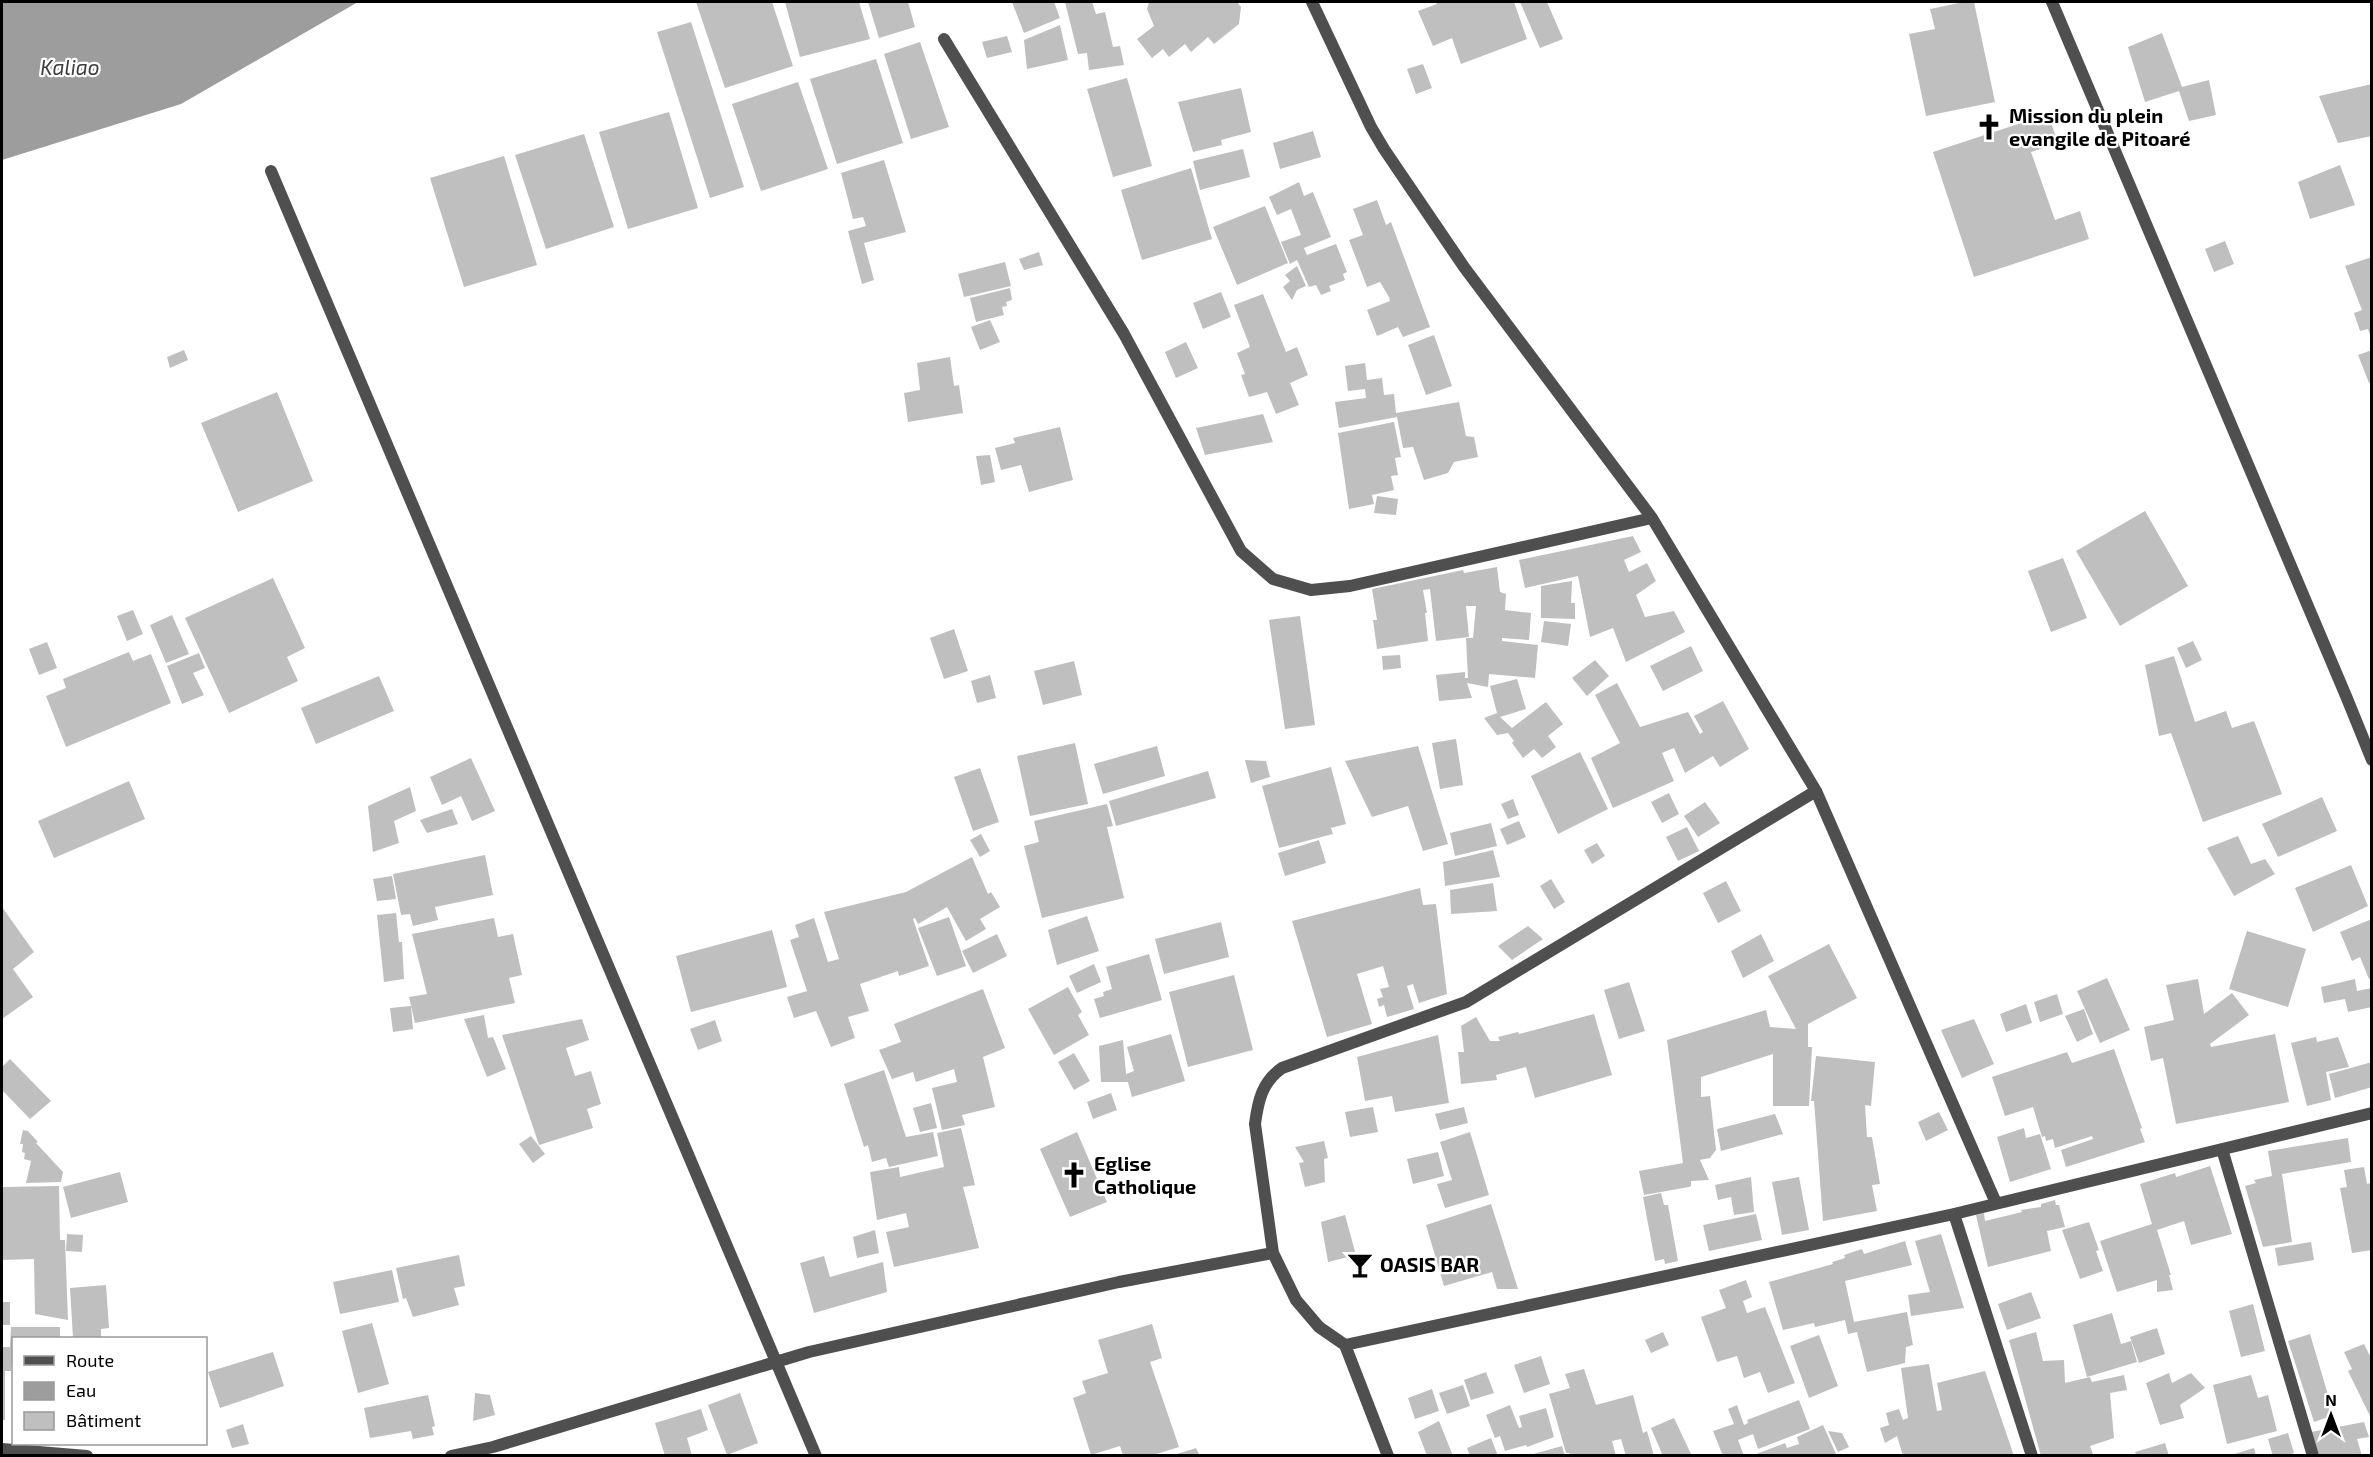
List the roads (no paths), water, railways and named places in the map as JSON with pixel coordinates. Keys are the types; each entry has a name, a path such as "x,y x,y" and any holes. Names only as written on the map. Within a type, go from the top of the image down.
{"street":[{"path":"1312,2 1384,150 1464,267 1652,518 1816,791 1996,1203"},
{"path":"2052,2 2372,760"},
{"path":"944,39 1124,334 1241,551 1273,579 1311,590 1350,585 1652,518"},
{"path":"271,171 816,1455"},
{"path":"1388,1455 1346,1345 1318,1328 1296,1300 1273,1253 1255,1124 1258,1102 1273,1074 1282,1068 1466,1002 1816,791"},
{"path":"1346,1345 1954,1214 2372,1113"},
{"path":"2222,1149 2313,1455"},
{"path":"1954,1214 2032,1455"},
{"path":"451,1455 493,1447 809,1353 1119,1282 1273,1253"},
{"path":"2,1449 87,1455"}],"water":[{"name":"Kaliao","path":"2,2 358,2 181,104 2,160"}],"place":[{"name":"Mission du plein evangile de Pitoaré","path":"1989,127"},
{"name":"Eglise Catholique","path":"1074,1175"},
{"name":"OASIS BAR","path":"1360,1265"}]}
